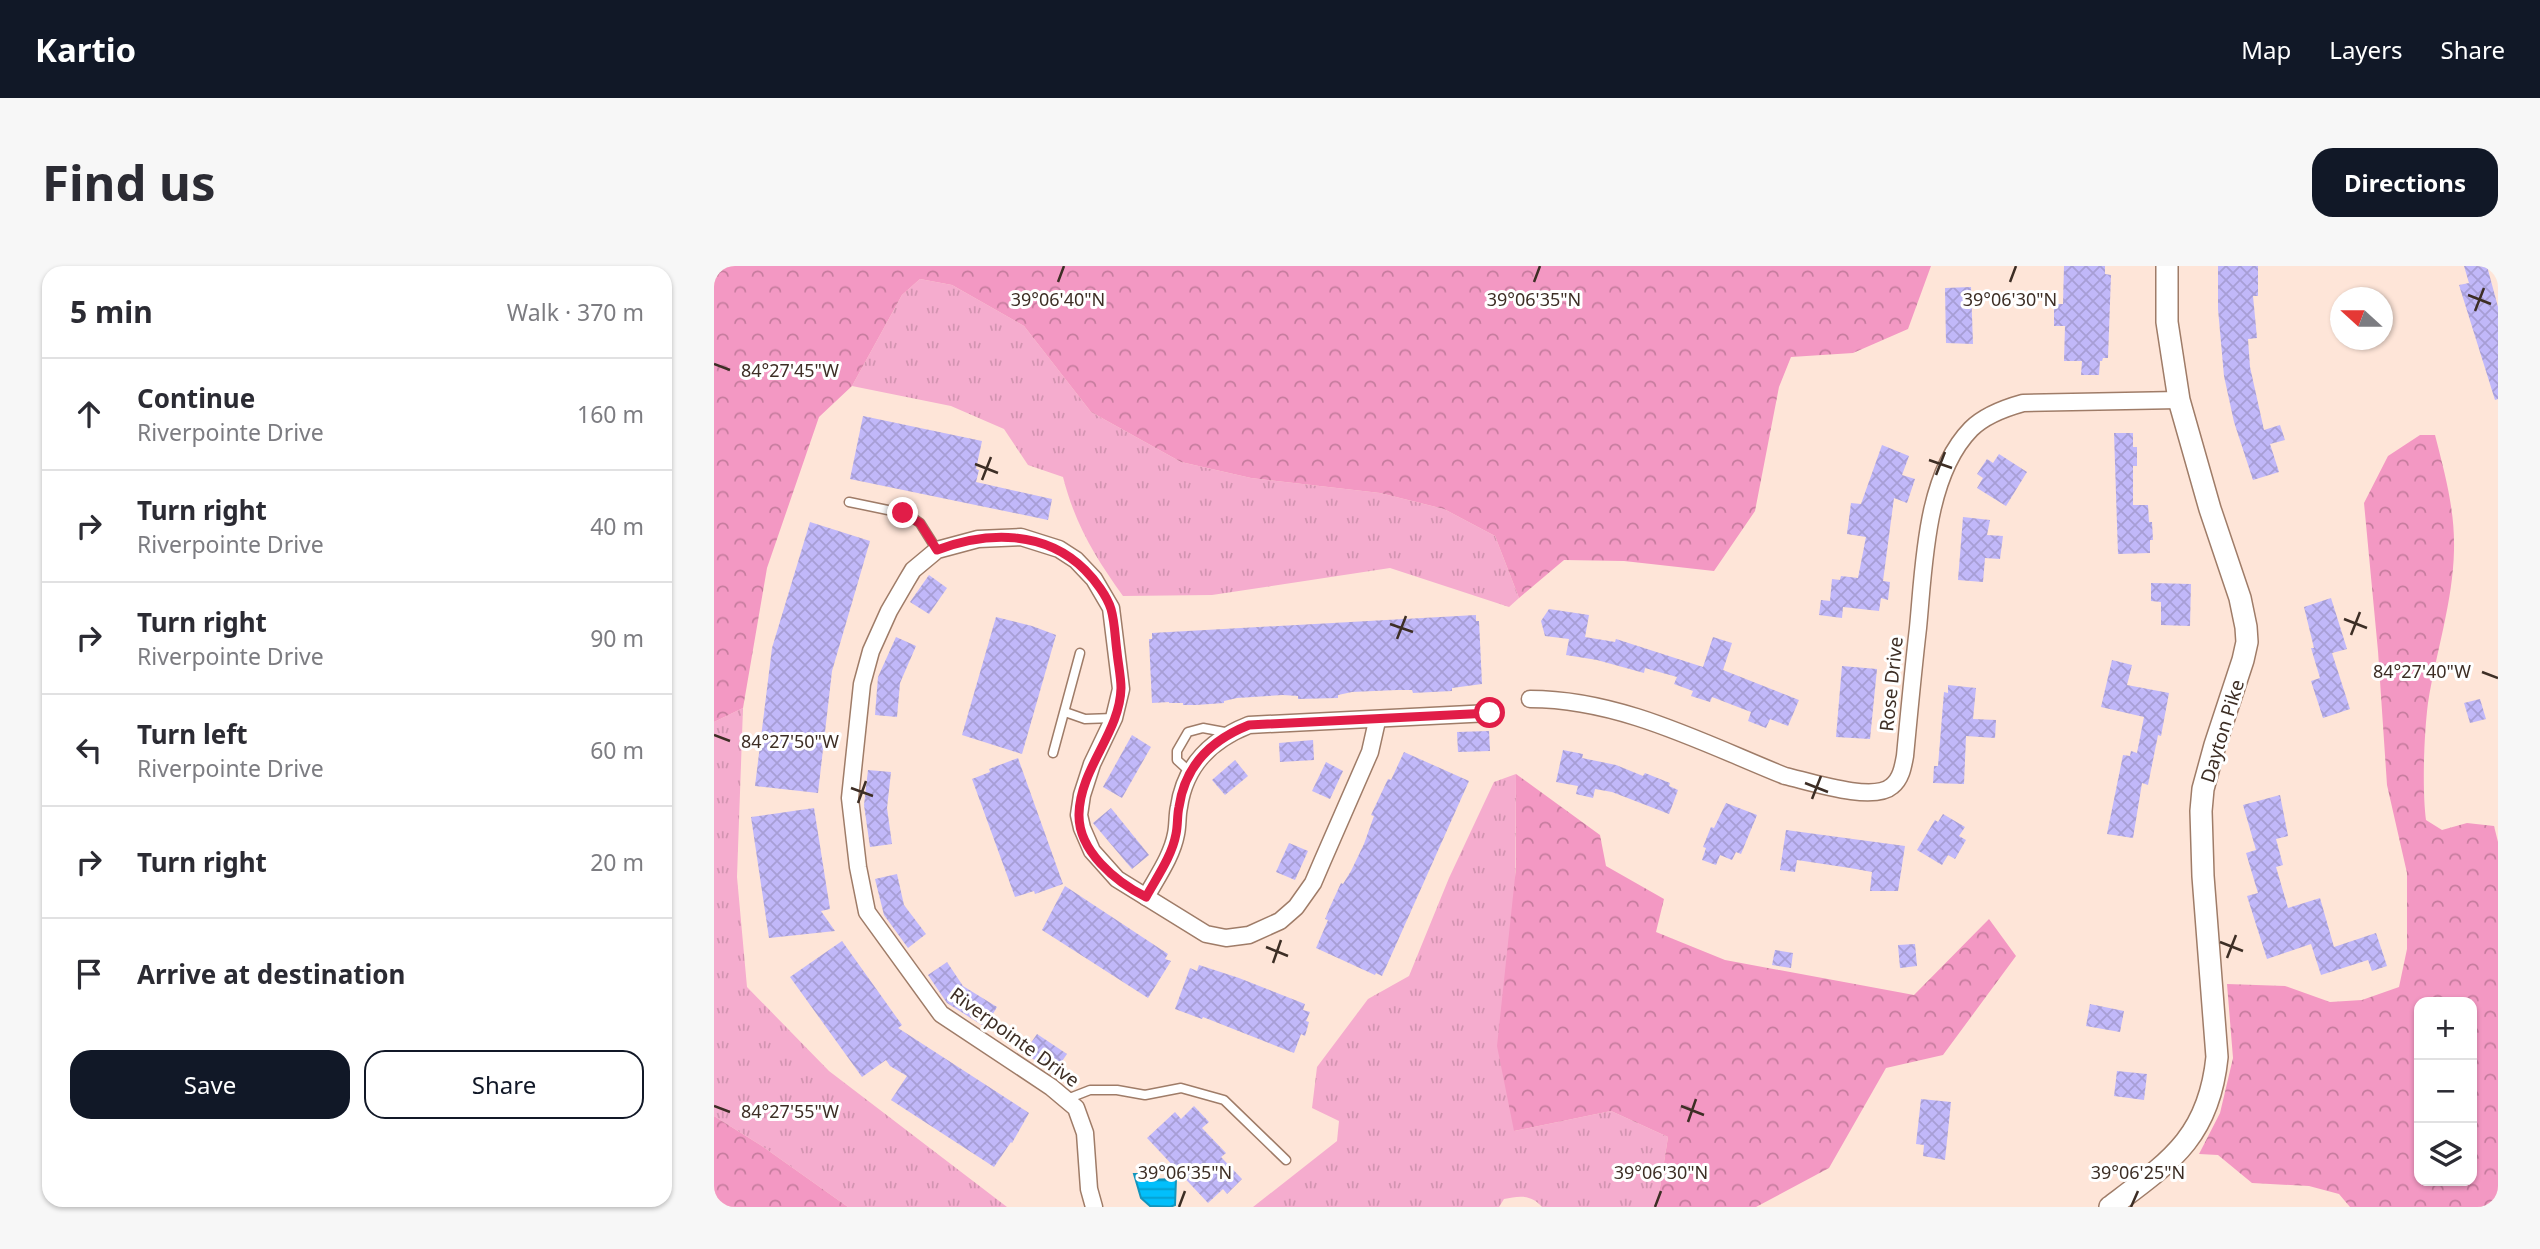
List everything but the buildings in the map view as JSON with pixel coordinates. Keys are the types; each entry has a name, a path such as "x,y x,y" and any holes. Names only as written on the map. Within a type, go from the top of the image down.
{"street":[{"name":"Dayton Pike","path":"2110,1207 2188,1141 2208,1106 2214,1083 2217,1057 2203,876 2201,811 2206,778 2236,686 2247,642 2240,598 2210,509 2179,400 2167,322 2167,266"},
{"name":"Rose Drive","path":"1530,699 1570,701 1629,714 1785,776 1833,788 1868,792 1886,790 1894,786 1905,756 1930,518 1947,467 1971,429 2007,407 2023,403 2179,400"},
{"name":"Riverpointe Drive","path":"1094,1207 1089,1189 1085,1133 1076,1108 1067,1099 941,1014 867,912 858,867 850,798 862,684 872,651 898,595 913,570 937,550 978,539 1021,537 1059,549 1076,560 1094,579 1111,608 1121,689 1114,718 1082,795 1079,815 1086,840 1098,859 1117,878 1206,934 1226,938 1249,935 1280,920 1296,907 1312,883 1370,752 1377,721"},
{"path":"1146,897 1163,867 1176,834 1178,807 1189,771 1205,751 1230,733 1249,725 1377,721 1490,713"}],"lane":[{"path":"849,502 907,514 920,523 937,550"},
{"path":"1053,753 1080,653"},
{"path":"1065,712 1085,719 1114,718"},
{"path":"1189,771 1177,760 1177,751 1188,732 1203,728 1230,733"},
{"path":"1067,1099 1090,1090 1117,1090 1145,1095 1181,1088 1192,1091 1224,1100 1286,1160"}],"green space":[{"path":"714,266 1931,266 1908,329 1853,353 1791,357 1779,387 1755,511 1714,571 1624,561 1564,560 1519,598 1495,536 1444,509 1380,493 1251,478 1181,462 1091,412 1024,326 952,285 920,279 902,295 852,386 819,417 767,568 743,708 714,722"},
{"path":"920,279 952,285 1024,326 1091,412 1181,462 1251,478 1380,493 1444,509 1495,536 1519,598 1509,607 1390,568 1212,595 1123,596 1087,540 1063,477 1028,465 1004,429 951,406 852,386 902,295"},
{"path":"2420,435 2435,435 2451,506 2454,550 2447,608 2425,730 2426,820 2442,830 2467,823 2494,826 2498,842 2498,1207 2350,1207 2339,1194 2309,1186 2252,1183 2218,1155 2199,1154 2220,1113 2233,1058 2227,984 2285,986 2330,1002 2362,1000 2399,987 2407,949 2407,873 2387,785 2364,503 2388,456"},
{"path":"743,708 737,877 747,987 829,1071 1007,1207 848,1207 762,1146 714,1116 714,722"},
{"path":"1516,774 1514,1131 1611,1111 1668,1137 1657,1207 1542,1207 1534,1200 1520,1197 1504,1199 1499,1207 1253,1207 1337,1141 1339,1121 1312,1108 1317,1067 1368,999 1409,976 1449,878 1494,782"},
{"path":"1516,774 1600,835 1606,866 1664,899 1656,932 1725,960 1914,995 1989,919 2016,956 1943,1055 1886,1068 1829,1168 1756,1207 1657,1207 1668,1137 1611,1111 1514,1131 1497,1046 1516,868"},
{"path":"714,1116 762,1146 848,1207 714,1207"}],"water":[{"path":"1134,1174 1143,1174 1144,1180 1176,1179 1175,1205 1150,1206 1141,1198"}],"route":[{"path":"903,513 920,523 937,550 978,539 1021,537 1059,549 1076,560 1094,579 1111,608 1121,689 1114,718 1082,795 1079,815 1086,840 1104,866 1146,897 1163,867 1176,834 1178,807 1189,771 1205,751 1230,733 1249,725 1377,721 1490,713"}]}
